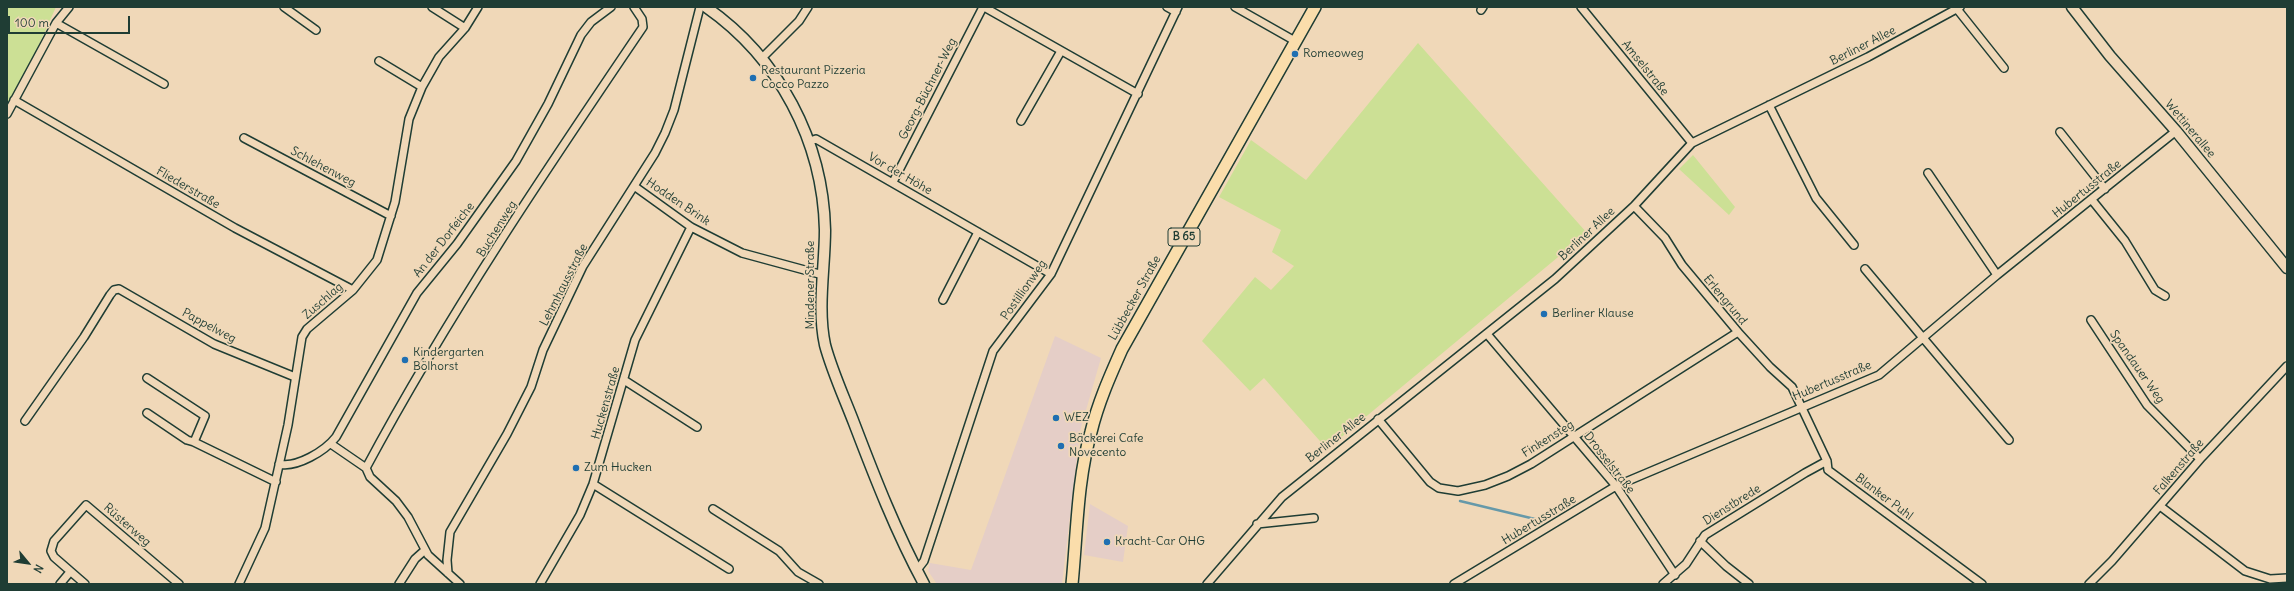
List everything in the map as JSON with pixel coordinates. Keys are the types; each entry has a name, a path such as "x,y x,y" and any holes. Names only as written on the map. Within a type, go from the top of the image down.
{"main road":[{"name":"Lübbecker Straße","path":"1072,584 1083,478 1090,433 1104,391 1122,349 1315,7"}],"street":[{"path":"7,114 56,24 69,7"},
{"path":"284,7 316,30"},
{"path":"432,7 465,28"},
{"name":"Zuschlag","path":"239,584 265,528 288,425 300,343 307,329 353,290 377,260 392,216 409,119 422,87 439,57 465,28 478,7"},
{"name":"An der Dorfeiche","path":"330,444 417,293 460,239 516,161 548,104 581,35 591,22 611,7"},
{"name":"Buchenweg","path":"366,468 472,289 564,142 643,26 642,19 634,7"},
{"name":"Lehmhausstraße","path":"448,574 447,560 450,532 521,407 531,387 543,350 584,266 665,133 674,110 700,7"},
{"name":"Mindener Straße","path":"706,7 740,34 762,58 792,102 810,141 822,194 825,231 823,329 830,361 878,486 916,570 924,584"},
{"path":"762,58 799,21 808,7"},
{"path":"983,7 1138,94"},
{"name":"Georg-Büchner-Weg","path":"893,182 983,7"},
{"path":"1167,7 1177,10"},
{"path":"1235,7 1296,41"},
{"name":"Amselstraße","path":"1581,7 1692,143"},
{"name":"Wettinerallee","path":"2072,7 2110,56 2176,131 2287,268"},
{"path":"1958,8 2004,68"},
{"name":"Berliner Allee","path":"1207,584 1257,524 1282,497 1555,279 1634,206 1692,143 1868,57 1958,8"},
{"name":"Postillionweg","path":"916,570 924,561 993,351 1051,274 1177,10"},
{"path":"56,24 164,84"},
{"path":"1021,121 1061,51"},
{"path":"379,61 422,87"},
{"name":"Fliederstraße","path":"14,100 223,221 353,290"},
{"path":"1769,105 1816,198 1854,245"},
{"name":"Hubertusstraße","path":"1454,584 1616,486 1878,375 1924,338 1997,275 2176,131"},
{"path":"2060,132 2105,189"},
{"name":"Schlehenweg","path":"244,138 392,216"},
{"name":"Vor der Höhe","path":"810,141 816,139 1051,274"},
{"path":"1928,173 1997,275"},
{"name":"Hodden Brink","path":"634,186 691,227 742,253 823,275"},
{"path":"2092,200 2125,241 2155,290 2165,296"},
{"name":"Erlengrund","path":"1634,206 1666,238 1682,265 1738,332 1770,367 1792,387 1800,407"},
{"name":"Huckenstraße","path":"540,584 580,515 593,484 635,340 691,227"},
{"path":"943,300 978,232"},
{"path":"1865,268 2009,440"},
{"name":"Pappelweg","path":"24,421 116,289 122,289 214,344 295,377"},
{"name":"Spandauer Weg","path":"2091,320 2147,404 2200,459"},
{"name":"Finkensteg","path":"1378,419 1430,482 1439,488 1458,491 1485,485 1508,476 1531,464 1738,332"},
{"name":"Drosselstraße","path":"1487,334 1616,486 1675,575"},
{"name":"Falkenstraße","path":"2088,584 2112,561 2200,459 2287,366"},
{"path":"147,378 205,416 194,442"},
{"path":"624,380 698,427"},
{"name":"Blanker Puhl","path":"1800,407 1827,461 1828,470 1982,584"},
{"path":"147,413 187,440 276,482"},
{"path":"279,464 289,465 295,463 330,444 366,468 370,477 400,506 425,550 460,584"},
{"name":"Dienstbrede","path":"1663,584 1686,564 1705,535 1827,461"},
{"path":"593,484 729,568"},
{"name":"Rüsterweg","path":"84,584 54,557 51,551 52,546 86,505 179,584"},
{"path":"2160,506 2245,570 2256,576 2270,579 2287,578"},
{"path":"713,509 779,551 798,572 819,584"},
{"path":"1257,524 1314,518"},
{"path":"1700,541 1726,566 1749,584"},
{"path":"399,584 415,558 425,550"},
{"path":"60,584 70,572"}],"shaded area":[{"path":"1055,336 1101,358 1080,431 1062,584 937,584 928,571 930,563 971,570"},
{"path":"1090,504 1128,526 1123,562 1084,555"}],"green space":[{"path":"7,7 56,7 32,60 7,106"},
{"path":"1418,43 1587,233 1327,449 1264,378 1250,391 1202,341 1255,277 1271,290 1294,266 1272,252 1281,230 1219,197 1251,140 1306,180"},
{"path":"1693,155 1735,207 1729,215 1679,169"}],"waterway":[{"path":"1460,501 1539,520"}],"place":[{"name":"Romeoweg","path":"1295,54"},
{"name":"Restaurant Pizzeria Cocco Pazzo","path":"753,78"},
{"name":"Berliner Klause","path":"1544,314"},
{"name":"Kindergarten Bölhorst","path":"405,360"},
{"name":"WEZ","path":"1056,418"},
{"name":"Bäckerei Cafe Novecento","path":"1061,446"},
{"name":"Zum Hucken","path":"576,468"},
{"name":"Kracht-Car OHG","path":"1107,542"}]}
